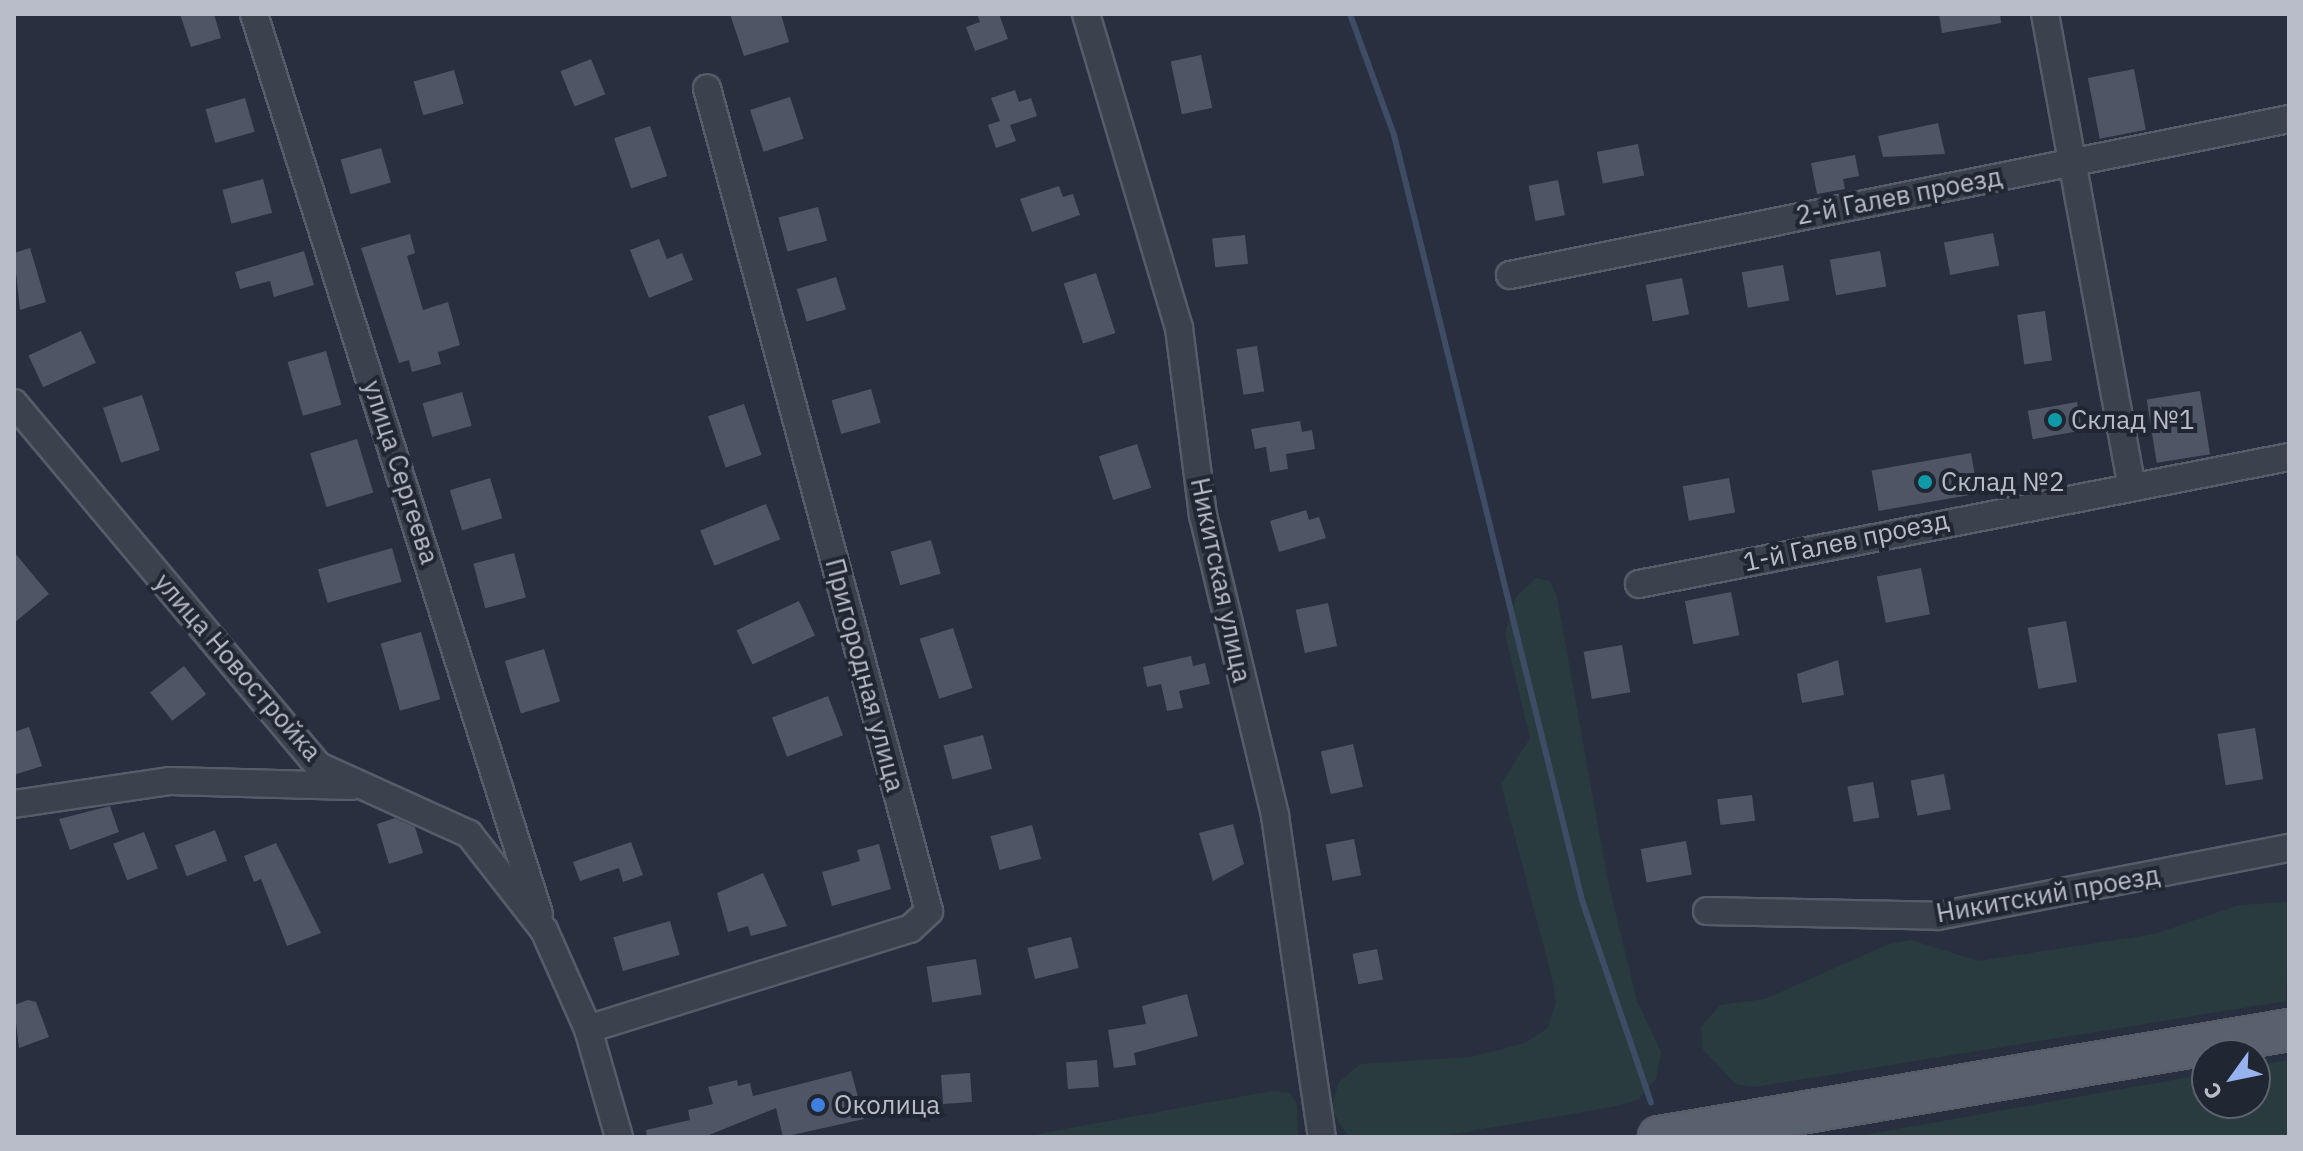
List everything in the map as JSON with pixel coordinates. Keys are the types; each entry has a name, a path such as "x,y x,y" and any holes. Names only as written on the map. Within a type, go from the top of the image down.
{"main road":[{"path":"1659,1137 2289,1030"}],"street":[{"name":"улица Сергеева","path":"254,14 544,930"},
{"path":"2045,14 2131,482"},
{"name":"Никитская улица","path":"1087,23 1179,328 1203,515 1275,816 1322,1137"},
{"name":"Пригородная улица","path":"588,1029 910,929 929,911 707,88"},
{"name":"2-й Галев проезд","path":"1510,275 2289,119"},
{"name":"улица Новостройка","path":"14,403 319,766 375,787 469,834 544,930 588,1029 619,1137"},
{"name":"1-й Галев проезд","path":"1639,584 2131,482 2289,457"},
{"path":"14,804 170,781 375,787"},
{"name":"Никитский проезд","path":"1707,911 1938,916 2289,848"}],"shaded area":[{"path":"1536,578 1550,581 1557,597 1608,882 1637,1001 1661,1052 1656,1079 1638,1100 1612,1107 1436,1137 1348,1137 1331,1109 1339,1082 1360,1064 1471,1057 1525,1043 1548,1028 1556,1002 1551,974 1501,784 1530,738 1505,634 1516,597"},
{"path":"2289,902 2286,1001 1755,1087 1736,1084 1703,1050 1701,1027 1720,1005 1765,999 1889,944 1911,940 1978,961 2155,934 2239,905"},
{"path":"2289,1060 2289,1137 1852,1137 2191,1077 2191,1119 2271,1119 2271,1063"},
{"path":"1271,1091 1290,1093 1297,1104 1298,1137 1022,1137"}],"building":[{"path":"180,14 214,14 221,38 191,47"},
{"path":"730,14 781,14 789,42 744,56"},
{"path":"977,14 999,14 1008,39 975,51 966,27 980,22"},
{"path":"1939,14 2000,14 2001,23 1942,33"},
{"path":"1201,55 1212,108 1182,114 1171,61"},
{"path":"591,59 605,94 575,107 560,71"},
{"path":"2134,69 2146,130 2100,139 2088,78"},
{"path":"454,70 464,104 423,115 414,82"},
{"path":"1015,90 1019,102 1031,98 1037,116 1010,125 1016,141 996,148 988,125 1000,121 991,98"},
{"path":"790,97 804,139 764,152 750,110"},
{"path":"245,98 255,132 215,143 206,109"},
{"path":"1938,123 1945,154 1883,157 1878,136"},
{"path":"650,126 667,176 631,188 614,138"},
{"path":"1638,144 1644,175 1603,183 1597,152"},
{"path":"381,148 391,183 351,194 341,160"},
{"path":"1855,155 1859,176 1843,179 1845,189 1817,194 1811,163"},
{"path":"263,179 272,213 231,224 222,190"},
{"path":"1558,180 1565,215 1535,221 1529,186"},
{"path":"1059,186 1063,197 1073,194 1080,215 1032,232 1020,199"},
{"path":"818,207 827,241 787,251 778,218"},
{"path":"1993,233 1999,265 1950,275 1944,243"},
{"path":"410,234 415,253 407,256 423,310 448,302 460,345 438,352 441,364 412,372 409,360 399,363 361,248"},
{"path":"1245,235 1248,264 1215,267 1212,238"},
{"path":"659,239 667,259 682,253 693,280 649,298 630,250"},
{"path":"30,248 46,302 20,310 14,253"},
{"path":"304,251 314,285 274,297 270,281 240,289 235,272"},
{"path":"1880,251 1886,286 1836,295 1830,260"},
{"path":"1783,265 1789,300 1748,308 1742,272"},
{"path":"1096,273 1115,333 1083,343 1064,284"},
{"path":"836,277 846,310 807,322 797,289"},
{"path":"1682,278 1689,314 1653,321 1646,285"},
{"path":"2045,311 2052,361 2024,364 2017,315"},
{"path":"81,331 96,363 43,387 28,356"},
{"path":"1257,346 1264,391 1243,395 1236,349"},
{"path":"326,351 341,405 303,416 288,362"},
{"path":"871,389 881,423 841,434 832,400"},
{"path":"2200,391 2210,454 2157,463 2147,399"},
{"path":"462,392 472,426 432,437 423,403"},
{"path":"142,395 160,450 121,463 103,408"},
{"name":"Склад №1","path":"2077,402 2082,431 2033,439 2028,411"},
{"path":"744,404 762,455 726,467 708,416"},
{"path":"1300,421 1302,432 1312,430 1315,449 1286,454 1288,469 1270,472 1266,447 1255,449 1251,429"},
{"path":"357,439 373,493 327,507 310,453"},
{"path":"1137,444 1151,488 1113,500 1099,456"},
{"name":"Склад №2","path":"1971,453 1978,493 1879,511 1872,471"},
{"path":"490,478 502,518 462,530 450,490"},
{"path":"1729,478 1735,512 1689,521 1683,486"},
{"path":"766,504 780,539 714,566 700,531"},
{"path":"1306,510 1309,520 1319,517 1326,538 1279,552 1270,521"},
{"path":"931,540 941,574 900,585 891,552"},
{"path":"392,548 402,582 328,603 318,569"},
{"path":"14,552 49,594 14,623"},
{"path":"514,553 526,597 485,608 473,564"},
{"path":"1921,568 1930,614 1886,623 1877,577"},
{"path":"1731,592 1739,635 1693,644 1685,601"},
{"path":"799,601 815,635 753,665 736,630"},
{"path":"1328,603 1337,646 1305,653 1296,610"},
{"path":"2066,621 2077,682 2038,689 2028,628"},
{"path":"953,628 972,688 939,699 920,639"},
{"path":"421,632 440,699 400,711 381,644"},
{"path":"1622,645 1630,692 1592,699 1584,652"},
{"path":"544,649 560,702 521,714 505,661"},
{"path":"1191,656 1193,666 1205,663 1210,684 1179,691 1183,708 1167,711 1161,684 1147,687 1143,667"},
{"path":"1838,660 1844,695 1802,703 1797,674"},
{"path":"184,666 206,694 172,721 150,692"},
{"path":"828,696 843,735 787,757 772,718"},
{"path":"29,727 42,766 14,775 14,732"},
{"path":"2255,728 2263,779 2226,785 2217,734"},
{"path":"983,735 992,769 952,779 943,746"},
{"path":"1353,744 1363,787 1331,794 1321,751"},
{"path":"1944,774 1951,809 1917,816 1911,780"},
{"path":"1873,782 1879,817 1854,822 1847,787"},
{"path":"1752,795 1755,821 1720,825 1717,799"},
{"path":"110,806 119,832 70,850 59,819"},
{"path":"395,818 415,827 423,853 389,864 377,824"},
{"path":"1233,824 1244,864 1213,881 1199,833"},
{"path":"1032,825 1041,859 1000,870 990,836"},
{"path":"215,830 227,861 187,876 175,845"},
{"path":"144,832 158,868 127,880 113,844"},
{"path":"1354,839 1361,875 1333,881 1326,845"},
{"path":"1686,841 1692,874 1647,882 1641,849"},
{"path":"631,842 643,875 623,882 619,868 580,881 573,862"},
{"path":"276,843 321,933 287,946 261,879 254,882 244,856"},
{"path":"879,844 891,889 832,906 822,872 860,861 857,850"},
{"path":"763,873 787,926 751,936 748,926 728,932 717,893"},
{"path":"670,921 680,955 623,971 613,937"},
{"path":"1071,937 1079,968 1035,979 1027,948"},
{"path":"1377,949 1383,979 1358,984 1352,954"},
{"path":"976,959 982,995 932,1002 927,967"},
{"path":"1187,994 1198,1036 1134,1053 1136,1065 1114,1068 1108,1030 1146,1024 1142,1006"},
{"path":"28,1000 36,1002 49,1037 19,1048 14,1005"},
{"path":"1097,1060 1099,1087 1068,1089 1066,1062"},
{"path":"851,1071 864,1119 783,1137 776,1108 704,1137 647,1137 646,1130 690,1120 688,1110 713,1104 708,1087 737,1080 738,1086 750,1083 753,1096"},
{"path":"970,1073 972,1102 943,1104 941,1075"}],"waterway":[{"path":"1350,14 1394,135 1582,900 1651,1103"}],"place":[{"name":"Склад №1","path":"2055,420"},
{"name":"Склад №2","path":"1925,482"},
{"name":"Околица","path":"818,1105"}]}
